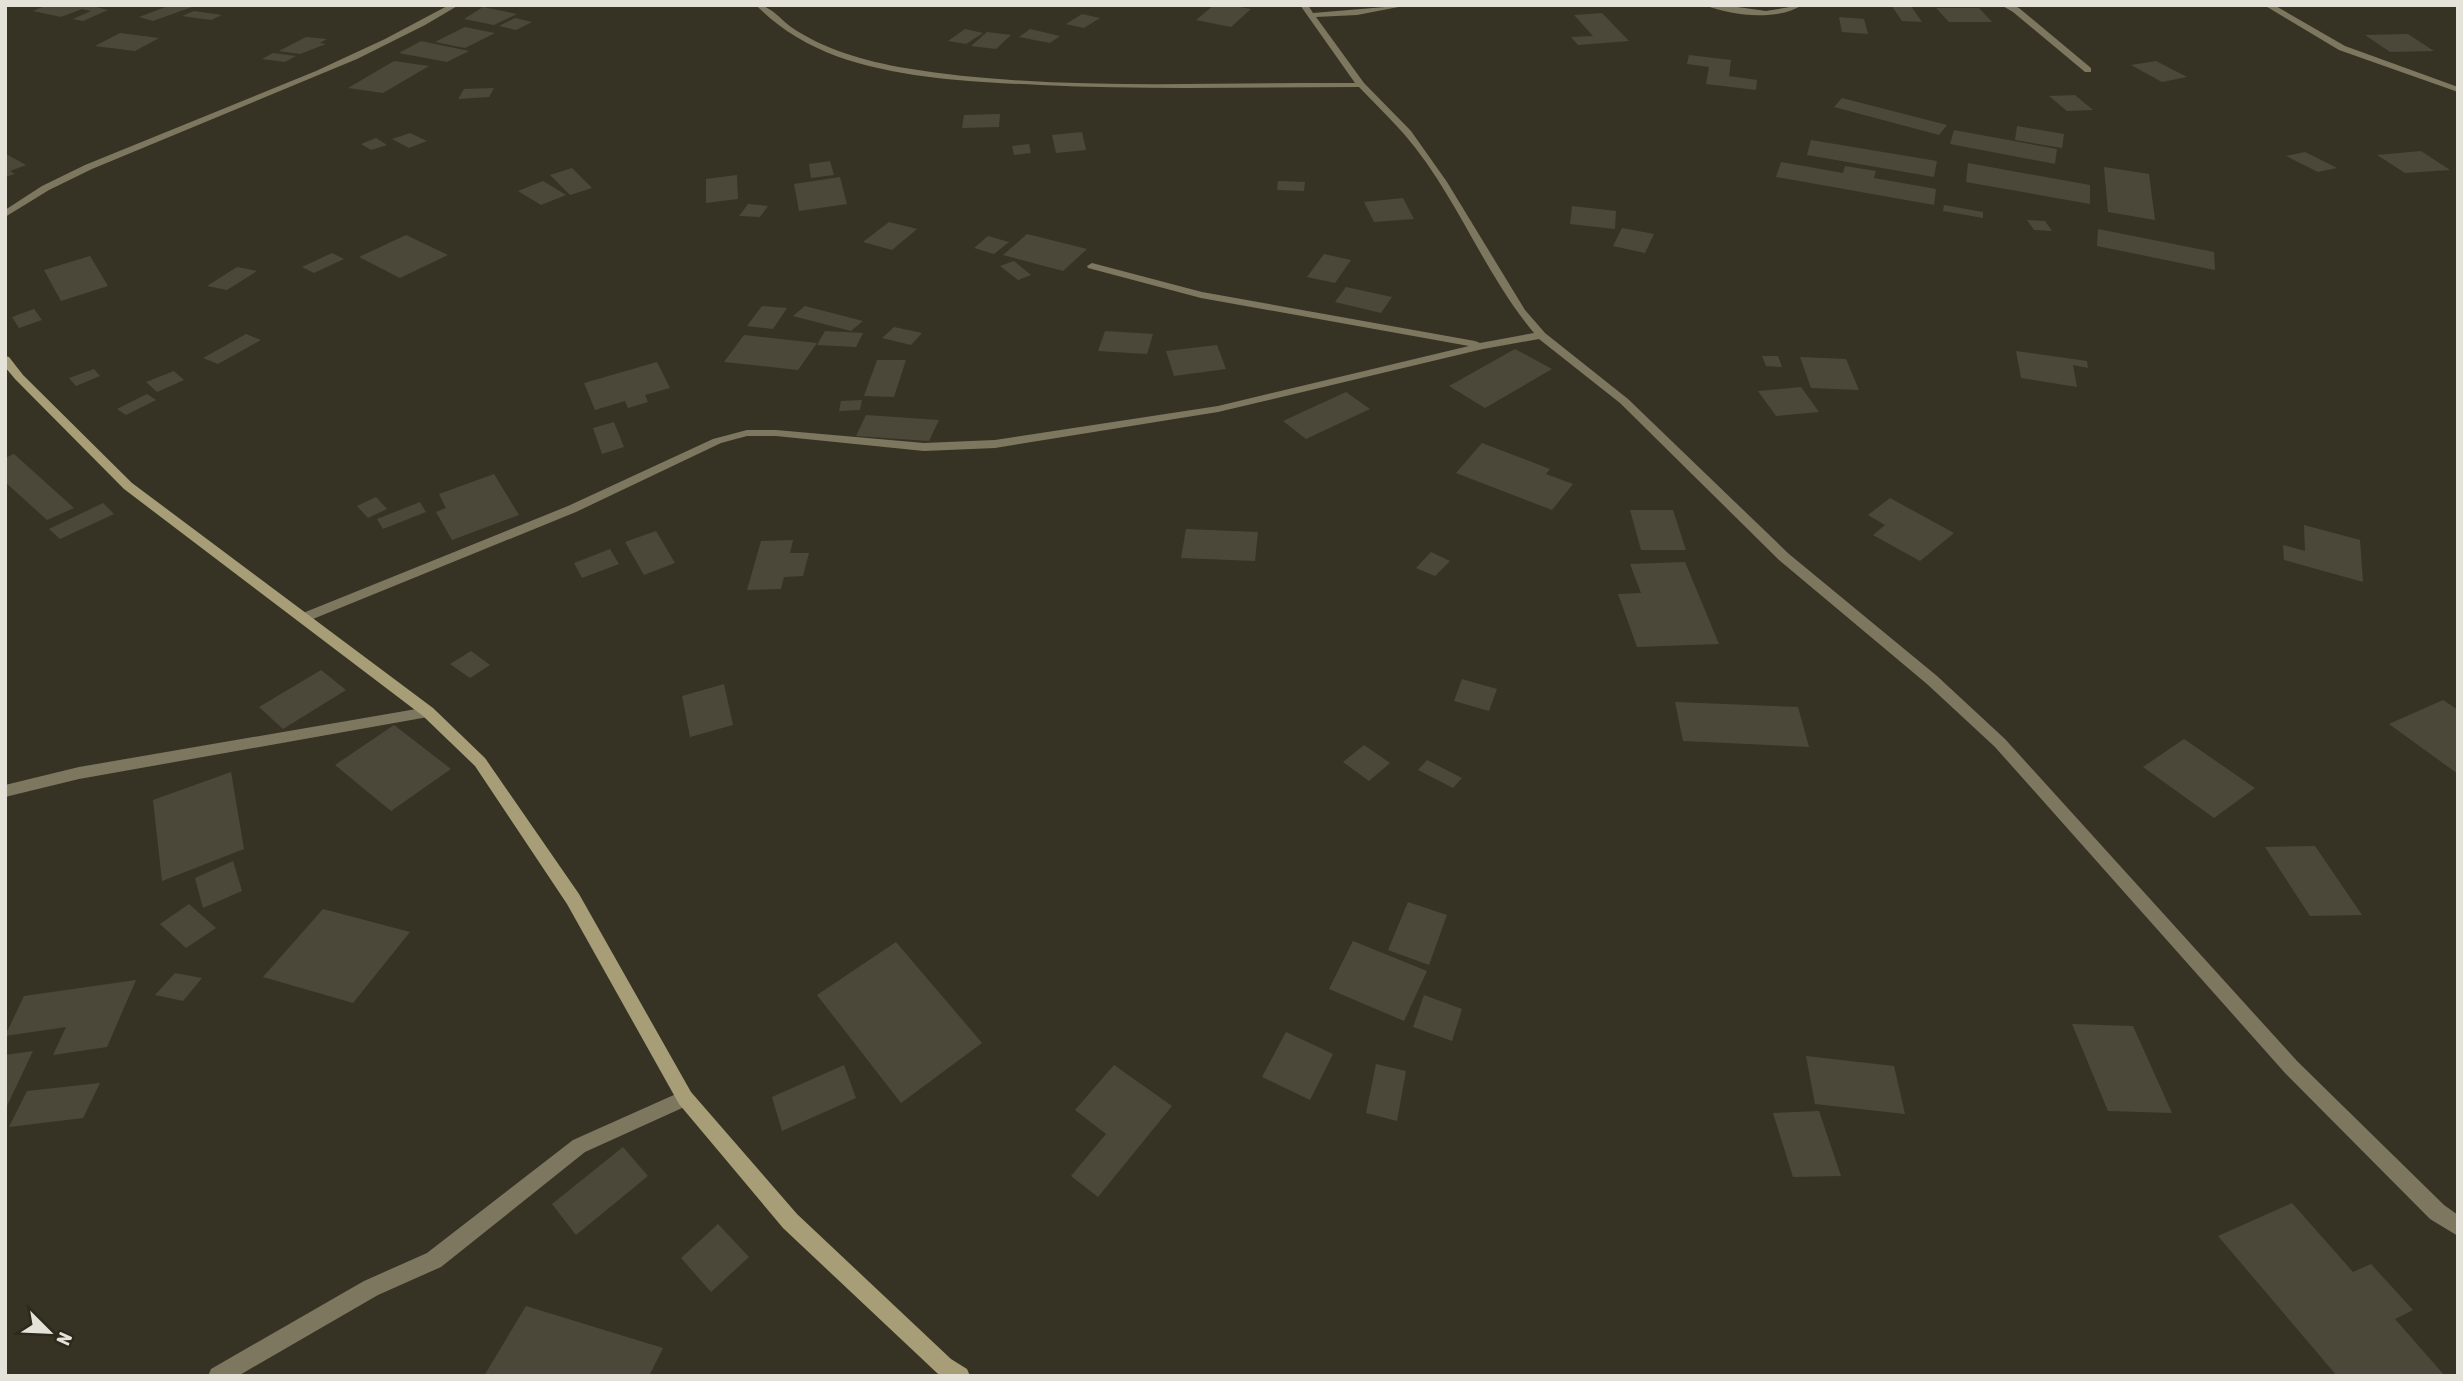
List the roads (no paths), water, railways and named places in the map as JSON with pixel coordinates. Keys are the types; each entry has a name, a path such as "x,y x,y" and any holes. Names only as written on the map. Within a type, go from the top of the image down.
{"main road":[{"path":"5,359 19,377 128,486 428,712 480,762 573,899 685,1098 790,1221 944,1366 960,1376"}],"street":[{"path":"5,214 81,170 339,66 456,5"},
{"path":"760,5 788,26 827,49 851,58 922,72 988,80 1092,85 1360,85"},
{"path":"1308,10 1357,13 1405,5"},
{"path":"1709,5 1777,14 1798,5"},
{"path":"2004,5 2016,10 2088,70"},
{"path":"2268,5 2342,48 2458,90"},
{"path":"1308,10 1360,85 1408,134 1442,182 1521,311 1541,335 1624,401 1784,557 1932,680 2000,743 2291,1067 2437,1212 2458,1227"},
{"path":"1092,266 1200,295 1483,346"},
{"path":"303,618 572,509 717,441 747,433 776,433 924,446 995,444 1218,409 1483,346 1541,335"},
{"path":"5,791 79,773 428,712"},
{"path":"218,1376 371,1288 435,1260 579,1146 685,1098"}]}
